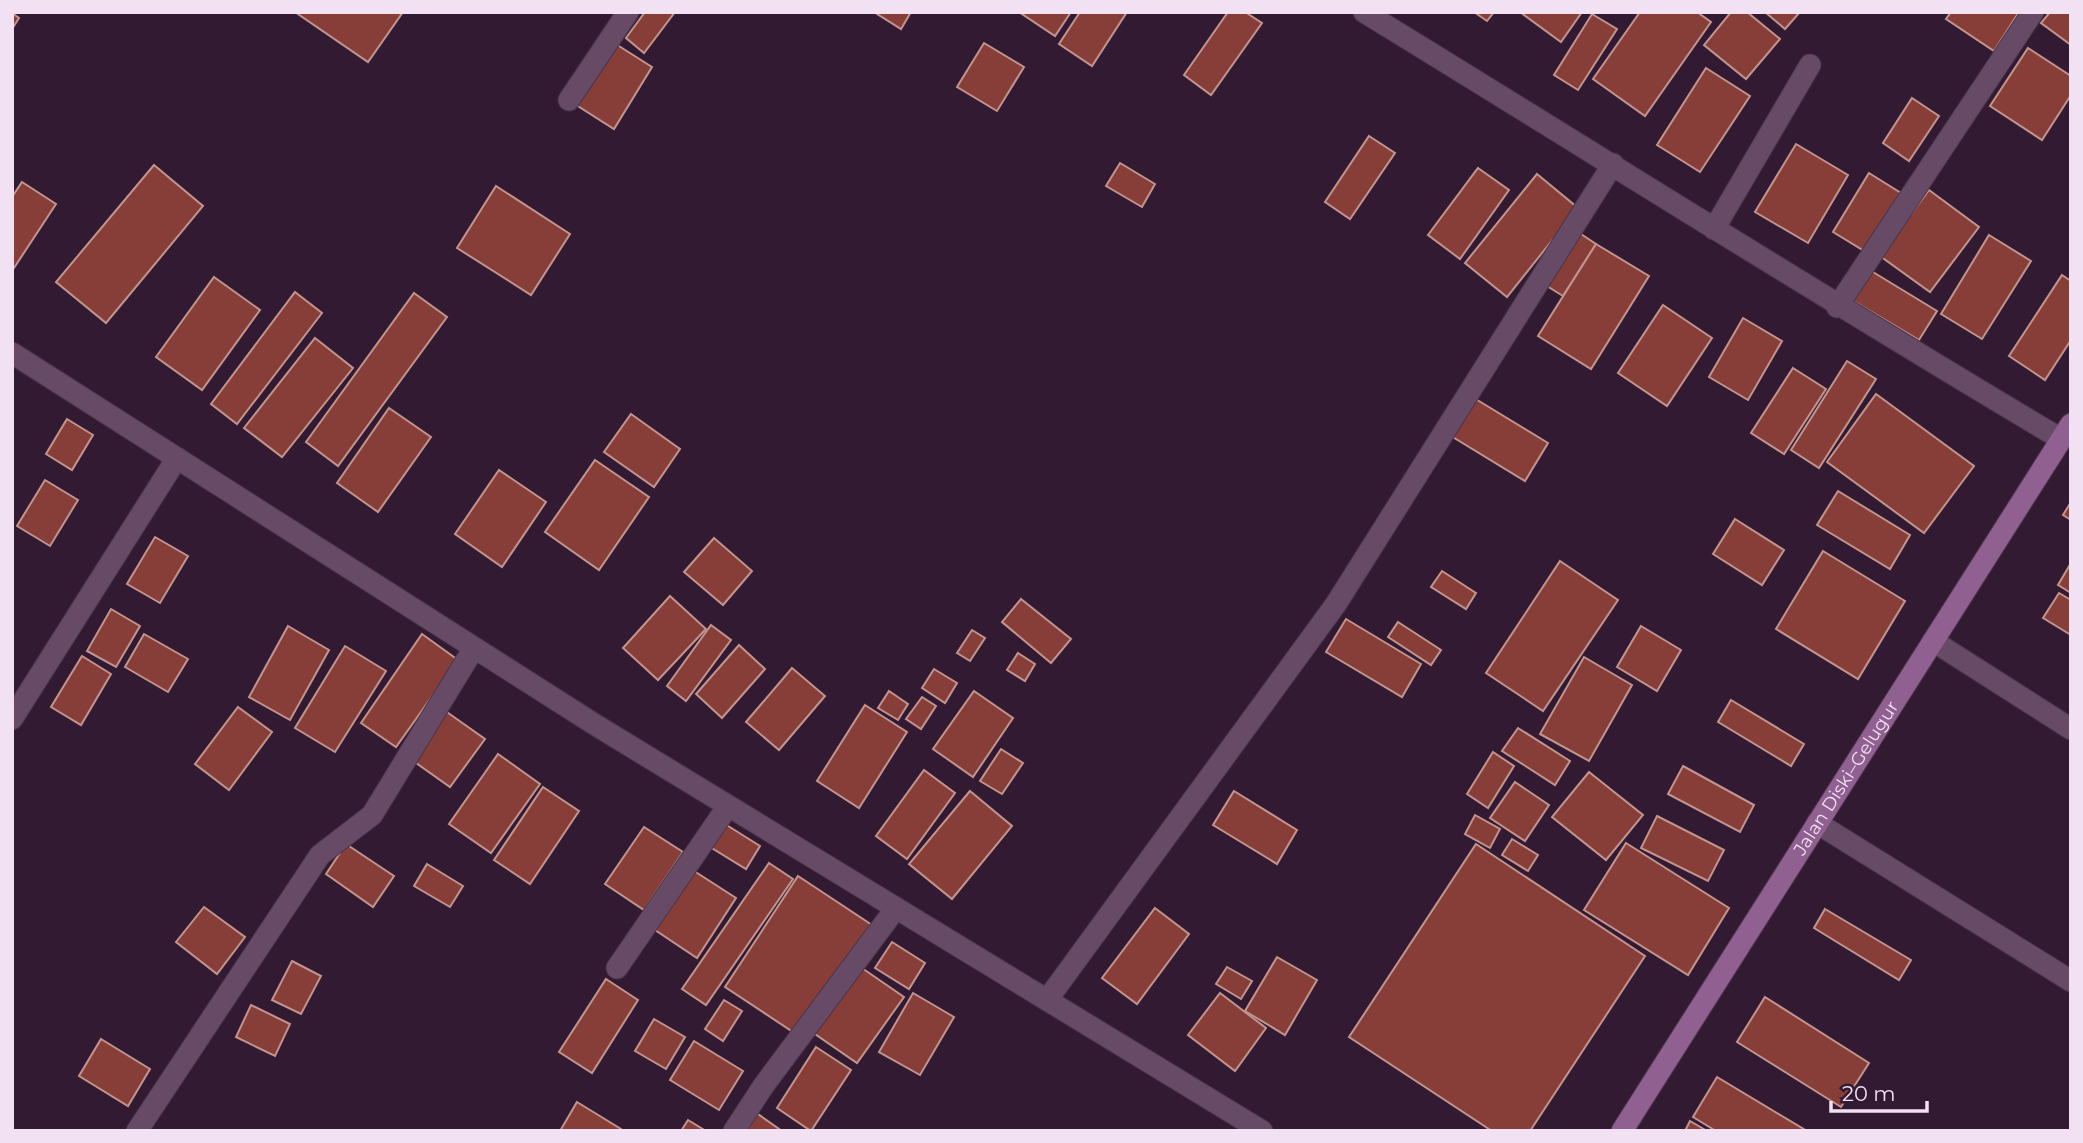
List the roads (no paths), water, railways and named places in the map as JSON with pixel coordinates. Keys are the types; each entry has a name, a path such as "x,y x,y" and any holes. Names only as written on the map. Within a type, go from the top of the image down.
{"main road":[{"name":"Jalan Diski–Gelugur","path":"1622,1131 2066,432"}],"street":[{"path":"569,100 628,12"},
{"path":"1364,12 1613,164 1837,307 2066,432"},
{"path":"1837,307 2033,12"},
{"path":"1714,229 1810,65"},
{"path":"1047,999 1336,604 1613,164"},
{"path":"12,353 474,648 1262,1131"},
{"path":"12,719 177,458"},
{"path":"1933,641 2071,729"},
{"path":"136,1131 320,855 372,815 474,648"},
{"path":"617,968 728,806"},
{"path":"1817,823 2071,981"},
{"path":"734,1131 764,1085 896,908"}]}
